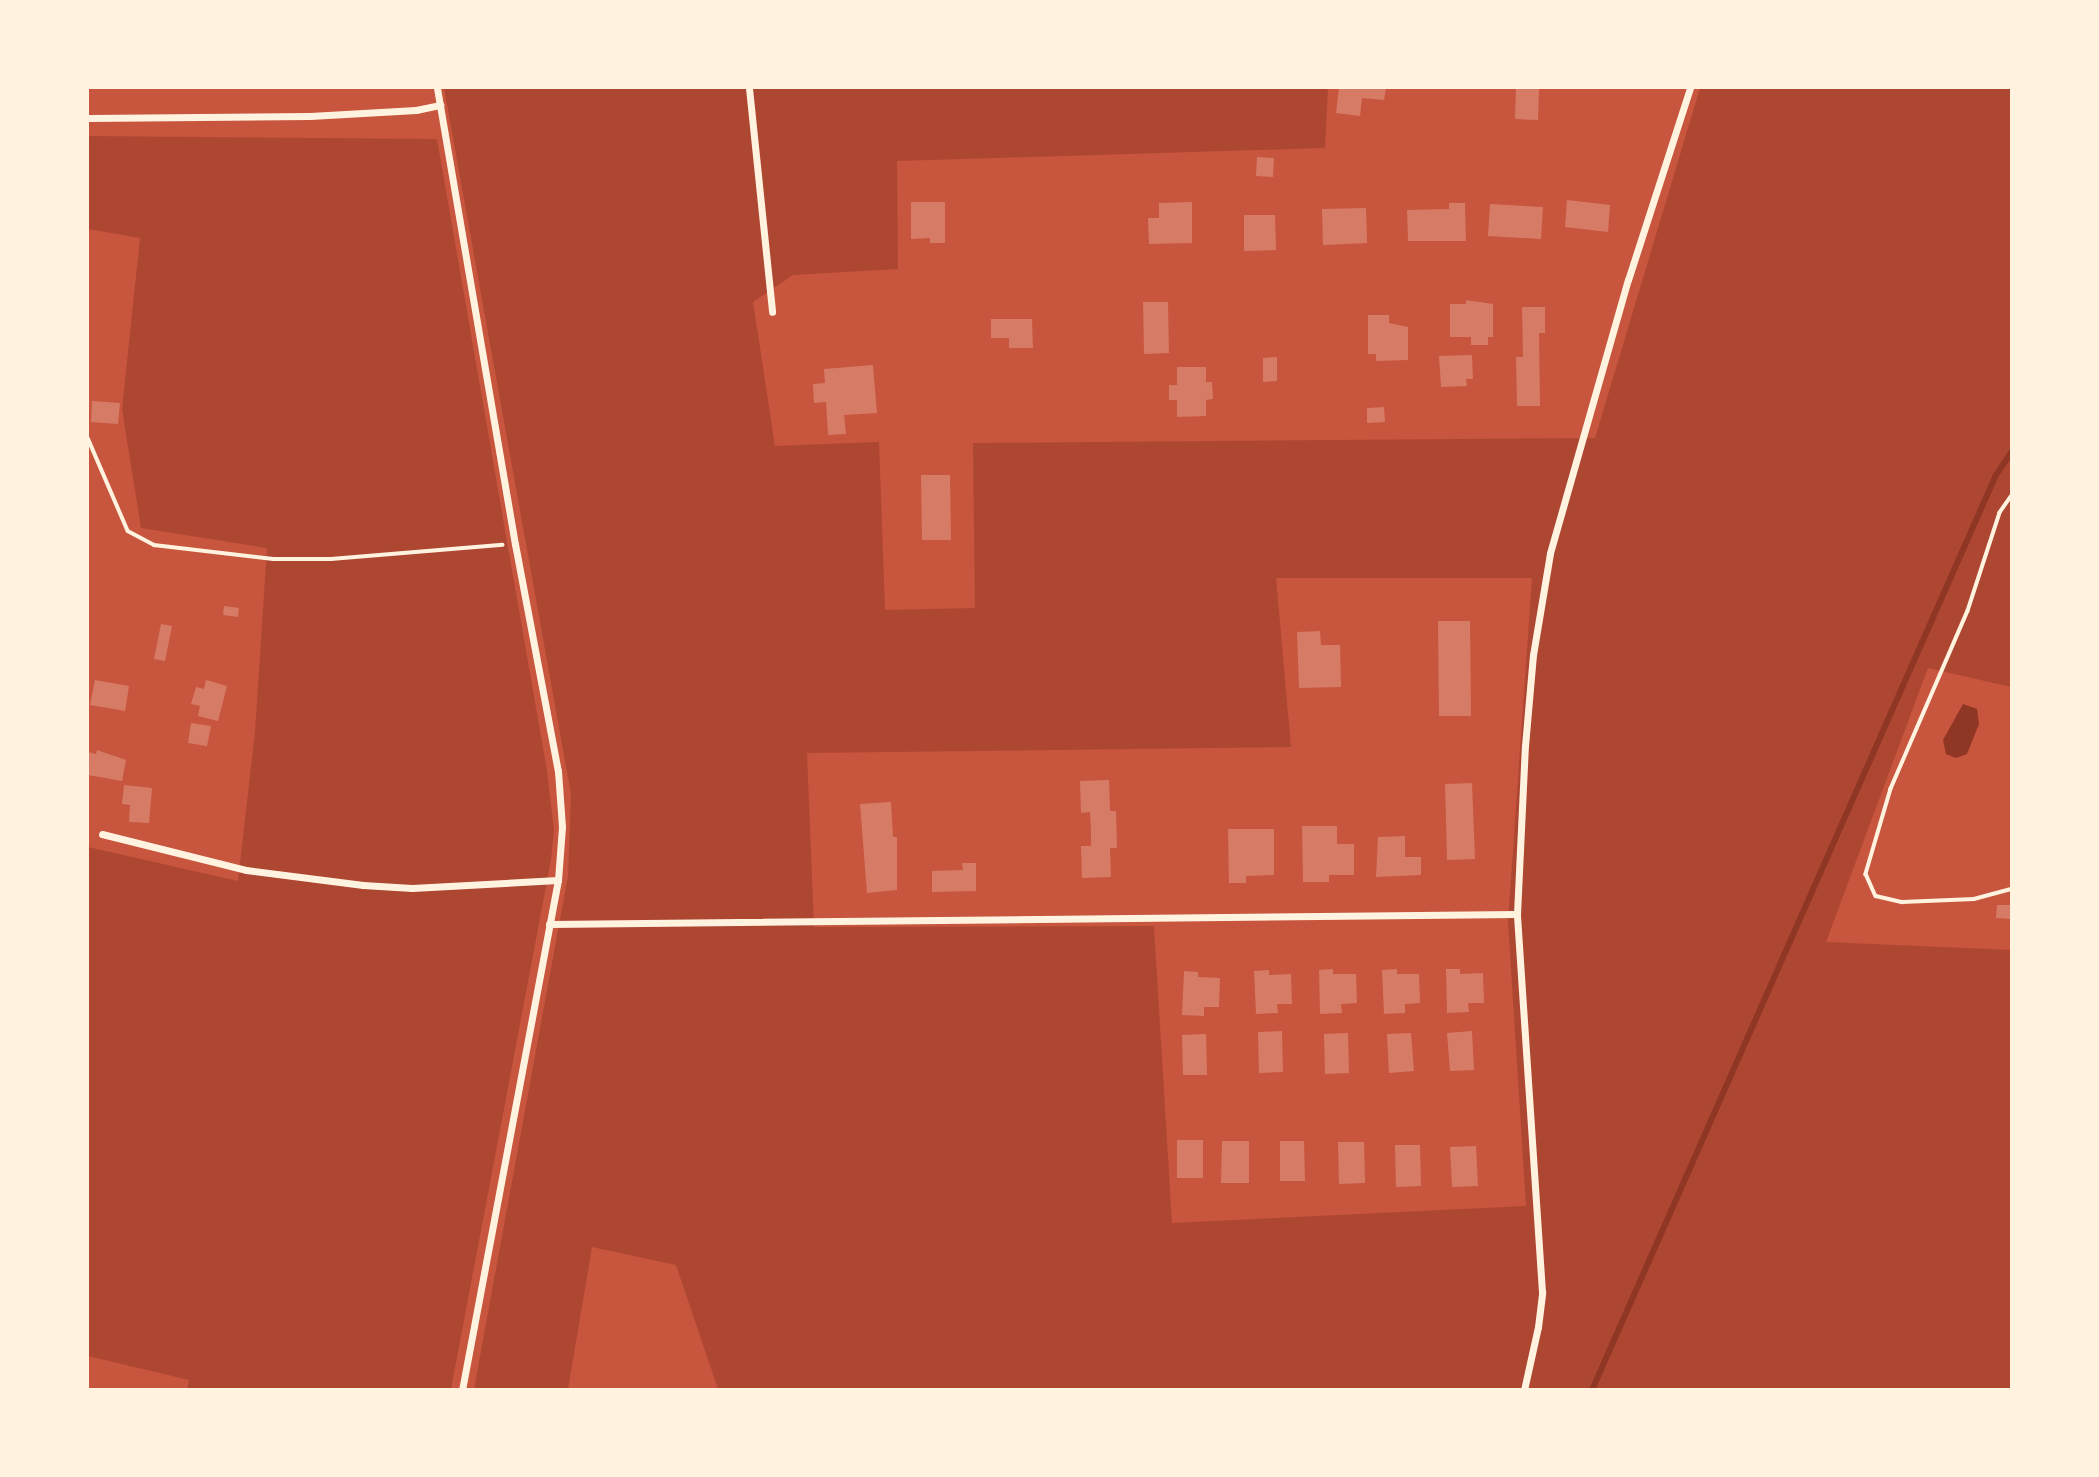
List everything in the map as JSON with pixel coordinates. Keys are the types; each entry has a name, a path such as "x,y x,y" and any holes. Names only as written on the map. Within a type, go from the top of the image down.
{"street":[{"path":"437,88 515,544 558,771 562,827 558,880 461,1390"},
{"path":"750,88 772,312"},
{"path":"1524,1390 1538,1327 1542,1264 1517,914 1525,746 1533,655 1550,553 1628,279 1690,88"},
{"path":"88,118 310,116 416,110 440,105"},
{"path":"102,834 246,870 363,885 412,888 558,880"},
{"path":"549,924 1517,914"}],"path":[{"path":"88,438 128,531 154,545 273,559 331,559 515,544"},
{"path":"2011,497 1996,522 1968,611 1891,789 1866,874 1876,896 1902,902 1974,899 2011,889"}],"shaded area":[{"path":"444,88 1328,88 1325,148 897,161 898,269 793,275 753,302 775,446 879,442 885,610 975,608 973,443 1595,438 1700,88 2011,88 2011,687 1928,668 1826,942 2011,950 2011,1389 718,1389 676,1265 592,1247 568,1389 474,1389 568,876 571,794","holes":["1276,578 1532,578 1508,922 1526,1206 1172,1223 1154,926 814,927 807,753 1291,747"]},
{"path":"88,136 437,139 547,771 554,830 551,860 451,1389 187,1389 189,1380 88,1356 88,847 238,881 255,732 267,548 141,528 122,409 140,238 88,229"},
{"path":"1963,704 1977,709 1979,724 1967,754 1956,758 1946,754 1943,740"}],"building":[{"path":"1339,88 1386,88 1384,100 1362,98 1360,116 1336,113"},
{"path":"1516,88 1539,88 1538,120 1515,119"},
{"path":"1257,157 1274,158 1273,177 1256,176"},
{"path":"1567,200 1610,205 1608,232 1565,227"},
{"path":"911,202 945,202 945,243 930,243 930,238 911,239"},
{"path":"1192,202 1192,243 1149,244 1148,218 1159,218 1159,203"},
{"path":"1449,203 1465,203 1466,241 1408,241 1407,210 1449,209"},
{"path":"1490,204 1543,207 1541,239 1488,236"},
{"path":"1366,208 1367,243 1323,245 1322,209"},
{"path":"1244,215 1275,215 1276,250 1244,251"},
{"path":"1466,300 1493,304 1493,337 1488,337 1488,345 1471,345 1471,337 1450,337 1450,304 1466,304"},
{"path":"1143,302 1168,302 1169,353 1144,354"},
{"path":"1522,307 1545,307 1545,333 1539,333 1540,406 1517,406 1516,357 1523,357"},
{"path":"1368,315 1389,315 1389,323 1408,327 1408,360 1376,361 1376,354 1368,354"},
{"path":"991,319 1032,319 1033,348 1009,348 1009,338 991,338"},
{"path":"1472,355 1473,379 1466,379 1467,386 1441,387 1439,356"},
{"path":"1277,357 1277,381 1263,382 1263,358"},
{"path":"873,365 877,413 844,415 846,434 828,435 826,402 814,403 813,384 825,383 824,369"},
{"path":"1177,367 1206,367 1206,382 1212,382 1213,399 1206,400 1206,416 1177,417 1177,400 1169,400 1169,385 1177,385"},
{"path":"92,401 120,403 118,424 91,422"},
{"path":"1384,407 1385,422 1367,423 1367,408"},
{"path":"921,475 950,475 951,540 922,540"},
{"path":"224,606 239,608 238,617 223,615"},
{"path":"1438,621 1470,621 1471,716 1439,716"},
{"path":"161,624 172,626 165,661 154,659"},
{"path":"1320,631 1321,645 1340,645 1341,687 1299,688 1297,632"},
{"path":"95,680 129,686 125,711 90,705"},
{"path":"206,680 227,686 218,721 198,716 200,706 191,704 196,687 204,689"},
{"path":"191,723 211,726 207,746 188,743"},
{"path":"97,750 126,760 122,781 88,775 88,752 96,754"},
{"path":"1109,780 1110,811 1116,811 1117,848 1110,848 1111,877 1082,878 1081,846 1091,846 1091,830 1090,812 1081,813 1080,781"},
{"path":"1472,783 1475,859 1447,860 1445,784"},
{"path":"124,785 152,788 149,823 129,822 130,805 122,804"},
{"path":"891,802 893,837 897,837 897,890 867,893 860,804"},
{"path":"1302,826 1337,826 1337,844 1354,844 1354,875 1329,875 1329,882 1303,882"},
{"path":"1228,829 1274,829 1274,875 1246,876 1246,883 1229,883"},
{"path":"1405,836 1405,857 1421,857 1421,875 1376,877 1378,837"},
{"path":"962,863 976,863 976,891 932,892 932,871 963,870"},
{"path":"1997,905 2011,905 2011,919 1996,918"},
{"path":"1333,969 1333,974 1356,974 1357,1003 1341,1004 1342,1013 1320,1014 1319,970"},
{"path":"1397,969 1397,974 1419,974 1420,1003 1405,1004 1405,1013 1384,1014 1382,970"},
{"path":"1446,969 1460,969 1460,974 1483,973 1484,1003 1468,1003 1469,1012 1447,1013"},
{"path":"1269,970 1269,975 1291,974 1292,1004 1277,1004 1278,1013 1256,1014 1254,971"},
{"path":"1184,971 1198,972 1198,977 1220,978 1219,1007 1204,1007 1204,1016 1182,1015"},
{"path":"1282,1031 1283,1072 1259,1073 1258,1032"},
{"path":"1472,1031 1474,1070 1450,1071 1447,1033"},
{"path":"1348,1033 1349,1073 1325,1074 1324,1034"},
{"path":"1411,1033 1414,1071 1389,1073 1387,1034"},
{"path":"1206,1034 1207,1075 1183,1075 1182,1035"},
{"path":"1177,1140 1203,1140 1203,1178 1177,1178"},
{"path":"1222,1141 1249,1141 1249,1183 1221,1183"},
{"path":"1280,1141 1304,1141 1305,1181 1280,1181"},
{"path":"1338,1142 1364,1142 1365,1183 1339,1184"},
{"path":"1395,1145 1420,1145 1421,1186 1396,1187"},
{"path":"1476,1146 1478,1186 1452,1187 1450,1147"}],"waterway":[{"path":"1592,1390 1996,475 2011,453"}]}
